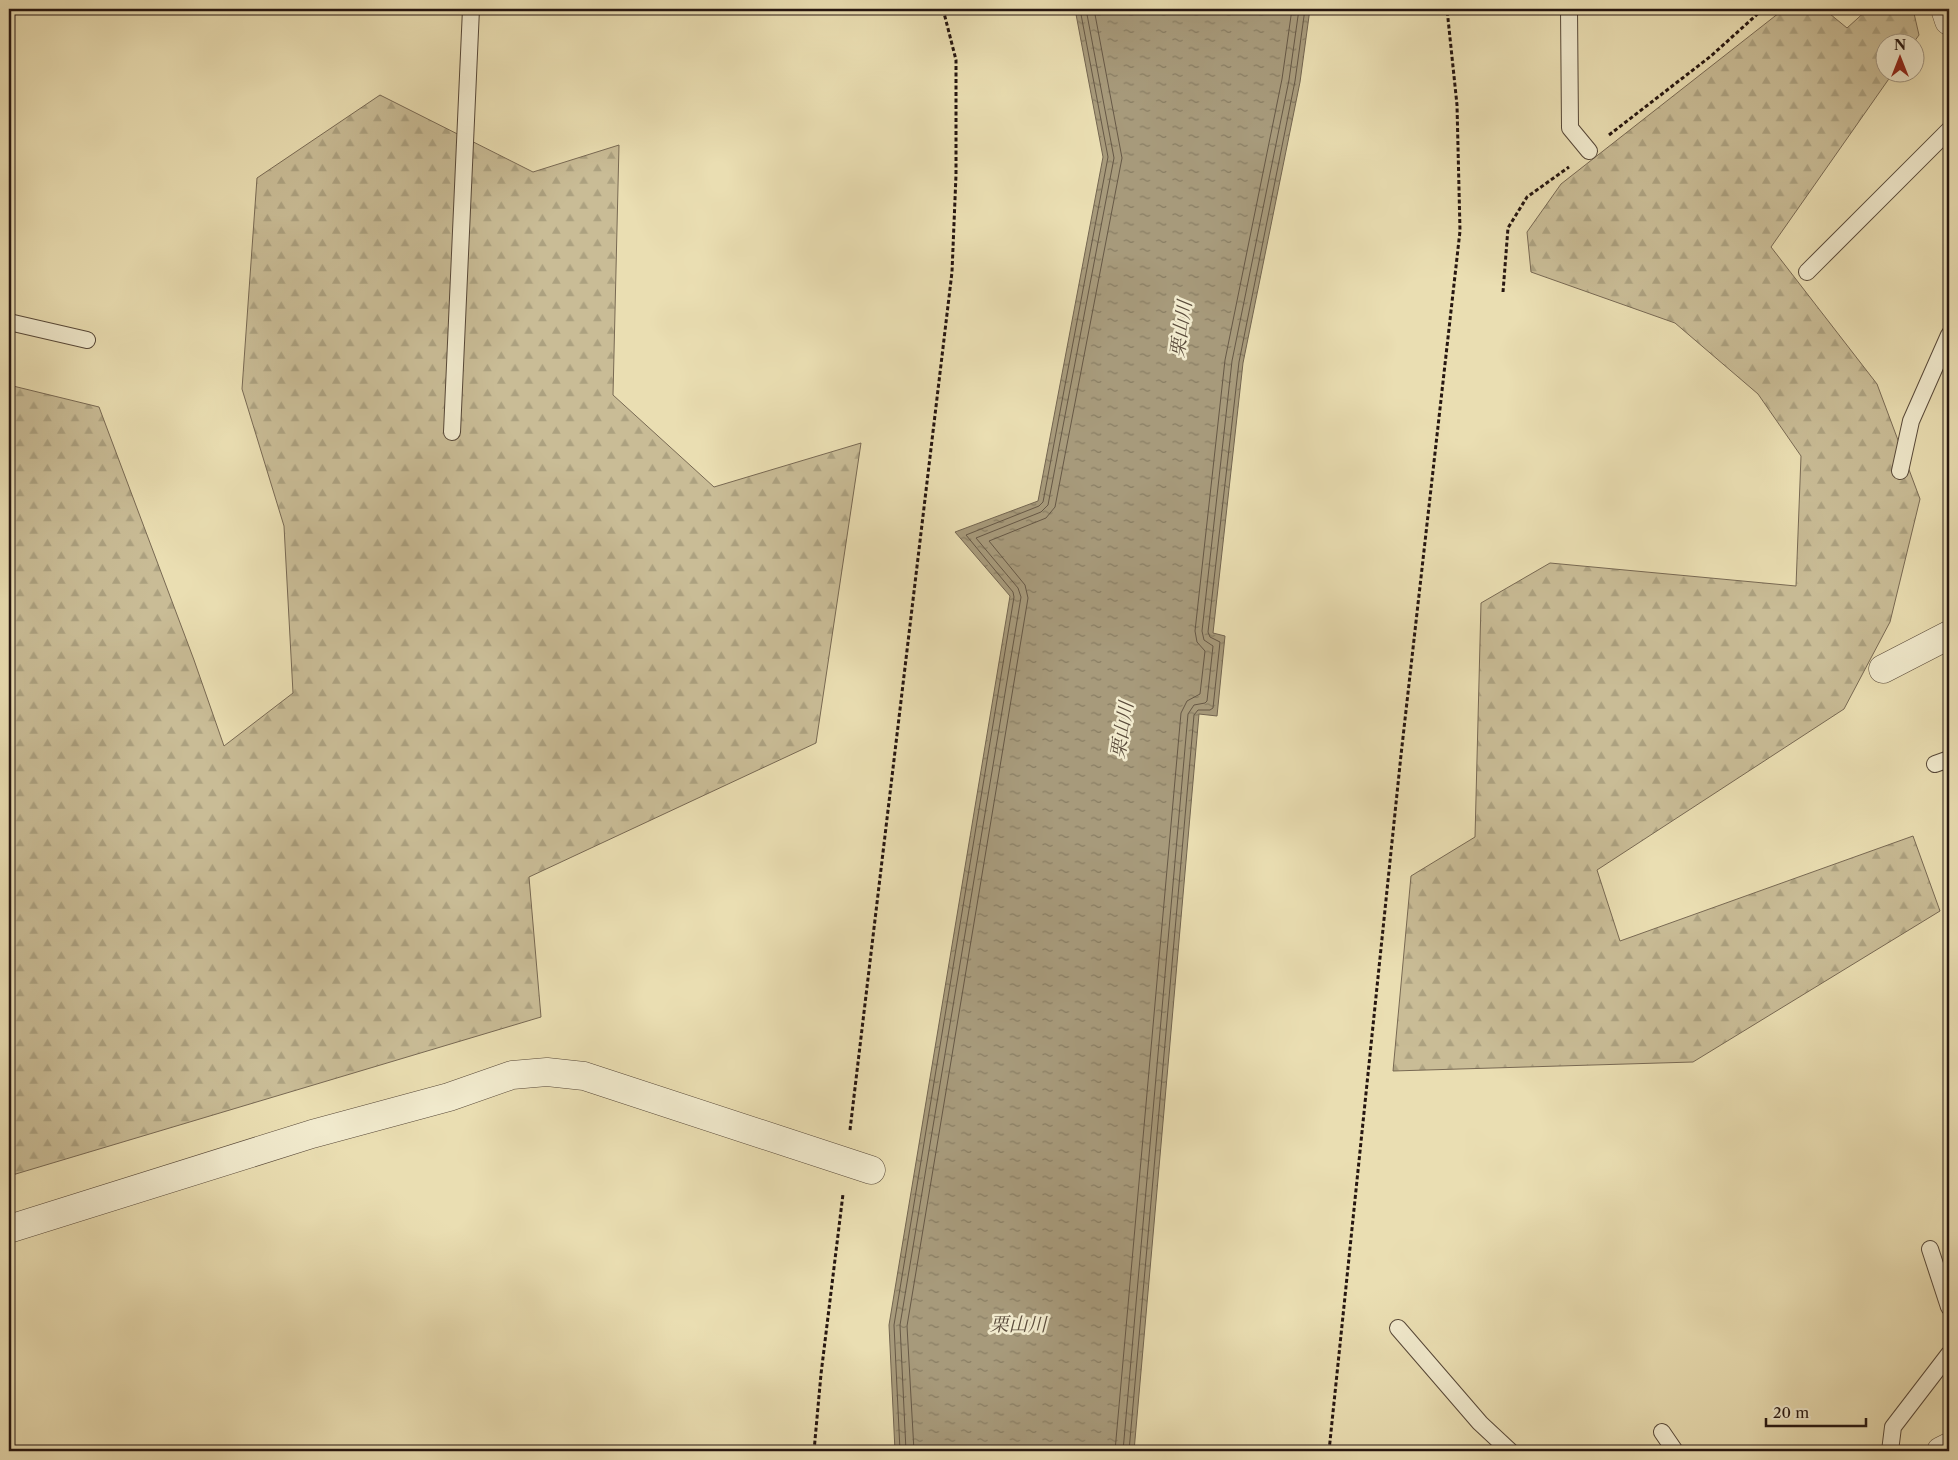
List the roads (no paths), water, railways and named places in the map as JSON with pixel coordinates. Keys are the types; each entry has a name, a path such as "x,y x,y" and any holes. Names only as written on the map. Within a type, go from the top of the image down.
{"street":[{"path":"1945,9 1949,21"},
{"path":"1883,669 1949,634"},
{"path":"9,1229 312,1134 449,1097 512,1075 547,1072 584,1076 872,1170"},
{"path":"1941,1451 1949,1447"}],"lane":[{"path":"452,432 472,9"},
{"path":"1569,9 1570,128 1589,151"},
{"path":"1807,272 1949,130"},
{"path":"9,322 87,340"},
{"path":"1900,471 1911,421 1943,360 1949,335"},
{"path":"1930,1249 1949,1307"},
{"path":"1398,1328 1480,1423 1510,1451"},
{"path":"1890,1451 1893,1427 1949,1354"},
{"path":"1662,1432 1676,1451"}],"water":[{"name":"栗山川","path":"1075,9 1310,9 1300,82 1243,363 1213,633 1225,636 1217,716 1199,714 1134,1451 895,1451 889,1325 1010,596 955,532 1038,501 1103,157"}]}
